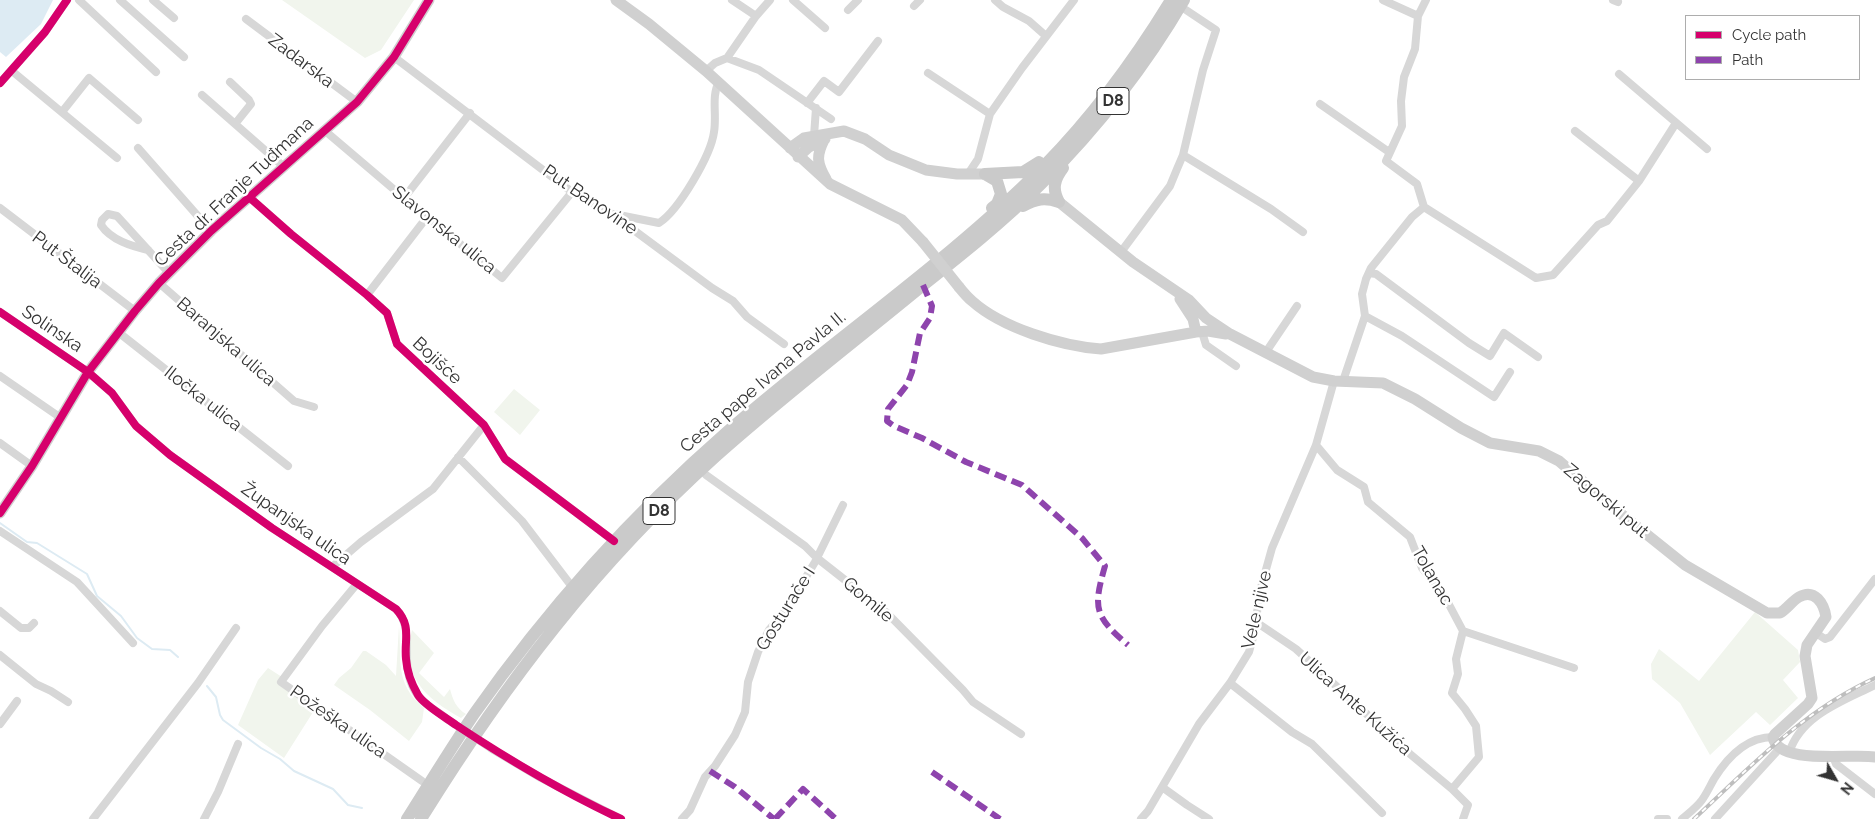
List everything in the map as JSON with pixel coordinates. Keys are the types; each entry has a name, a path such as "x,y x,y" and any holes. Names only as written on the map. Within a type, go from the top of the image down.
{"main road":[{"name":"Cesta dr. Franje Tuđmana","path":"0,513 32,466 88,372 135,311 159,283 211,231 357,102 394,57 429,0"},
{"path":"616,0 649,24 719,82 798,157 830,184 902,220 923,242 972,301 1004,321 1058,343 1101,349 1202,332 1230,334"},
{"name":"Cesta pape Ivana Pavla II.","path":"421,819 492,709 539,645 634,536 677,492 765,414 937,275 1013,210 1067,149 1172,0"},
{"name":"Cesta pape Ivana Pavla II.","path":"407,819 475,713 526,644 614,541 683,472 729,431 978,226 1097,123 1185,5"},
{"path":"798,157 819,138 834,132 852,132 889,155 938,173 985,174 1028,170 1067,149"},
{"path":"790,148 804,138 819,138"},
{"path":"819,138 818,155 820,166 830,184"},
{"path":"1059,202 1056,197 1054,183 1067,149"},
{"path":"978,226 997,204 1001,194 997,181 985,174"},
{"path":"1013,210 1040,199 1048,198 1059,202 1121,252 1175,292 1189,300 1206,318 1230,334"},
{"path":"1175,292 1202,332"},
{"path":"1202,332 1206,318"},
{"name":"Zagorski put","path":"1230,334 1313,377 1339,381 1383,383 1490,443 1539,451 1559,461 1610,506 1685,565 1766,613 1780,613 1798,597 1806,595 1815,597 1822,602 1826,618 1807,645 1805,656 1812,698 1773,737"},
{"path":"1773,737 1775,744 1784,750 1809,756 1864,755 1875,757"}],"street":[{"path":"0,83 45,32 67,0"},
{"path":"79,0 156,72"},
{"path":"120,0 184,57"},
{"path":"153,0 174,18"},
{"path":"732,0 756,16"},
{"path":"706,71 715,63 727,58 756,16 770,0"},
{"path":"793,0 825,28"},
{"path":"848,10 858,0"},
{"path":"995,0 1003,7 1029,22 1046,36"},
{"path":"968,174 978,159 990,114 1074,0"},
{"path":"1383,0 1418,16"},
{"path":"1426,0 1418,16 1415,49 1404,77 1401,101 1402,126 1386,161 1416,184 1424,207 1536,278 1553,275 1598,225 1607,222 1639,181 1676,122"},
{"path":"1121,252 1170,186 1183,155 1203,70 1216,30 1185,5"},
{"name":"Zadarska","path":"246,19 357,102"},
{"path":"808,103 824,81 839,92 878,41"},
{"name":"Put Banovine","path":"394,57 572,192 612,214 712,288 733,301 747,317 784,344"},
{"path":"727,58 759,70 831,119"},
{"path":"12,70 117,158"},
{"path":"928,73 990,114"},
{"path":"1619,74 1707,149"},
{"path":"62,112 89,78 138,120"},
{"path":"230,82 251,104 236,124"},
{"path":"612,214 659,222 668,217 684,196 700,167 714,135 716,119 715,90 719,82"},
{"path":"202,95 284,166"},
{"path":"1320,104 1389,152"},
{"path":"816,108 819,138"},
{"path":"404,198 470,113"},
{"name":"Slavonska ulica","path":"324,130 502,278 572,192"},
{"path":"1575,131 1639,181"},
{"path":"138,148 211,231"},
{"path":"1183,155 1271,209 1302,232"},
{"name":"Bojišće","path":"249,197 291,234 368,295 387,313 397,344 484,425 504,459 614,541"},
{"path":"1424,207 1412,217 1371,268 1362,294 1365,316 1402,336 1494,397 1510,372"},
{"name":"Put Štalija","path":"0,208 135,311"},
{"path":"148,250 129,245 115,238 104,230 102,220 108,214 117,216 169,273"},
{"path":"368,295 428,217"},
{"path":"1369,273 1376,274 1490,356 1504,333 1538,357"},
{"name":"Baranjska ulica","path":"159,283 294,402 314,408"},
{"path":"1266,352 1297,306"},
{"name":"Solinska","path":"0,312 88,372"},
{"name":"Vele njive","path":"1141,819 1199,724 1230,682 1249,652 1256,622 1260,591 1272,548 1316,445 1365,316"},
{"name":"Iločka ulica","path":"118,332 288,466"},
{"path":"1202,332 1206,345 1236,366"},
{"name":"Županjska ulica","path":"88,372 112,393 136,426 170,455 272,528 356,585 396,609 402,616 406,629 405,658 411,684 420,698 447,719 492,749 541,778 621,819"},
{"path":"0,376 61,418"},
{"path":"332,567 361,542 433,489 484,425"},
{"path":"0,443 32,466"},
{"name":"Tolanac","path":"1316,445 1337,470 1364,487 1368,502 1410,538 1422,568 1445,597 1463,631"},
{"path":"458,457 522,521 573,588"},
{"name":"Gomile","path":"706,476 805,546 817,558 886,613 973,702 1021,734"},
{"name":"Gosturače I","path":"682,819 690,810 705,777 715,766 735,735 745,712 748,682 758,652 769,630 788,607 817,558 843,505"},
{"path":"0,531 77,582 134,643"},
{"path":"1816,633 1825,639 1830,637 1875,579"},
{"name":"Požeška ulica","path":"356,585 322,626 281,682 422,781"},
{"path":"0,611 21,628 29,628 34,622"},
{"name":"Ulica Ante Kužića","path":"1256,622 1296,650 1410,754 1452,789 1468,805 1463,819"},
{"path":"93,819 198,683 236,628"},
{"path":"1452,789 1479,757 1476,726 1452,693 1458,674 1456,659 1463,631 1574,668"},
{"path":"0,655 36,684 68,702"},
{"path":"1230,682 1292,732 1312,744 1382,813"},
{"path":"1715,819 1792,743 1799,732 1812,720 1828,709 1875,685"},
{"path":"0,724 18,701"},
{"path":"1682,819 1701,802 1713,781 1735,753 1746,744 1757,739 1773,737"},
{"path":"204,819 218,792 238,744"},
{"path":"1833,756 1836,764 1875,794"},
{"path":"1162,787 1209,819"},
{"path":"1658,819 1667,819"}],"shaded area":[{"path":"0,0 53,0 41,24 6,57 0,52"},
{"path":"282,0 414,0 381,50 365,58"},
{"path":"514,389 540,410 520,435 494,412"},
{"path":"1755,612 1798,650 1800,662 1783,680 1798,698 1770,725 1756,712 1710,755 1680,703 1652,679 1651,664 1659,649 1699,681"},
{"path":"399,626 401,671 408,690 424,708 422,722 409,741 370,710 334,685 351,668 363,651 366,651 386,665 396,676"},
{"path":"412,630 434,653 419,673 444,697 450,689 455,703 466,714 461,718 436,702 418,684 410,660 409,646"},
{"path":"268,668 282,677 315,709 284,758 238,725 258,680"}],"waterway":[{"path":"0,523 27,542 37,543 87,574 97,596 121,616 137,638 152,649 170,650 178,657"},
{"path":"207,686 216,697 223,720 261,748 280,759 294,771 333,789 348,805 362,808"}],"railway":[{"path":"1694,819 1757,760 1801,723 1849,691 1875,678"}],"marked path":[{"path":"923,285 932,306 930,318 920,333 912,372 907,385 888,409 887,421 966,462 1022,485 1082,538 1105,566 1099,592 1099,610 1108,626 1128,645"},
{"path":"710,771 735,787 774,819"},
{"path":"932,772 1000,819"},
{"path":"775,819 803,789 836,819"}],"cycle path":[{"path":"0,83 45,32 67,0"},
{"path":"0,513 32,466 88,372 135,311 159,283 211,231 357,102 394,57 429,0"},
{"path":"249,197 387,313 397,344 484,425 505,459 614,541"},
{"path":"0,312 88,372 112,393 136,426 170,455 272,528 396,609 406,627 407,668 413,686 421,699 430,707 516,763 578,798 621,819"}]}
